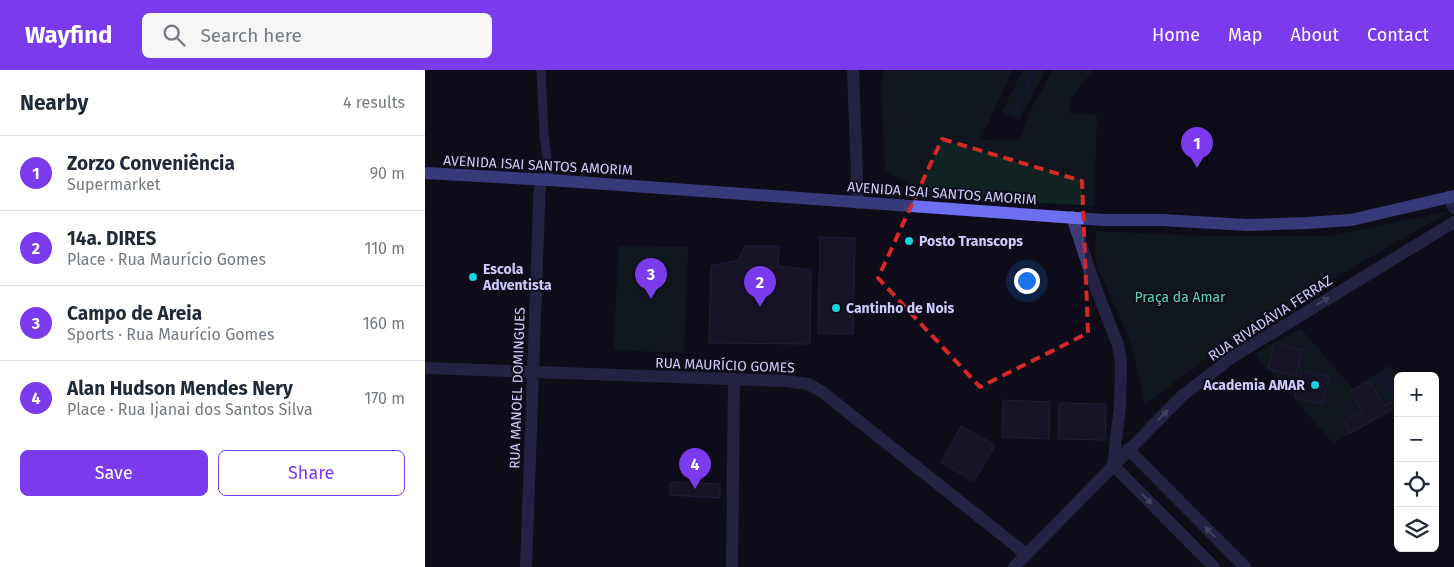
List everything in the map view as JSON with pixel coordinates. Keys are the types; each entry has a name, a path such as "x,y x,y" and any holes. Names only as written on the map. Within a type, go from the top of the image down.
{"main road":[{"name":"AVENIDA ISAI SANTOS AMORIM","path":"425,174 545,179 1073,217 1247,225 1351,220 1453,200"}],"street":[{"path":"853,70 859,202"},
{"name":"RUA MANOEL DOMINGUES","path":"526,567 532,374 545,179"},
{"path":"1014,567 1113,465 1122,450 1118,345 1095,286 1073,217"},
{"name":"RUA RIVADÁVIA FERRAZ","path":"1122,450 1182,396 1231,358 1454,222"},
{"name":"RUA MAURÍCIO GOMES","path":"425,368 532,374 798,382 821,391 1026,554"},
{"path":"732,567 734,379"},
{"path":"1122,450 1245,567"},
{"path":"1113,465 1214,567"}],"lane":[{"path":"541,70 545,179"}],"highlighted area":[{"path":"942,139 1082,181 1088,333 980,387 878,278"}],"green space":[{"path":"884,70 1013,70 980,140 1020,139 1031,109 1053,70 1093,70 1072,97 1068,113 1097,115 1094,206 960,198 923,191 885,171 881,85"},
{"path":"1023,70 1046,70 1019,120 1002,112"},
{"name":"Praça da Amar","path":"1450,211 1233,337 1145,405 1131,342 1100,273 1095,256 1096,231 1206,236 1330,236"},
{"path":"619,246 688,247 684,353 613,350"},
{"name":"Academia AMAR","path":"1301,329 1353,389 1390,365 1395,372 1394,410 1333,443 1255,354"}],"water":[{"path":"1388,372 1394,382 1394,396 1386,401 1373,380"}],"building":[{"name":"Cantinho de Nois","path":"820,237 855,238 853,334 818,333"},
{"path":"745,246 779,246 778,266 811,270 810,344 709,343 711,266 739,260"},
{"path":"1274,343 1302,350 1296,376 1268,369"},
{"path":"1301,371 1329,377 1323,404 1295,397"},
{"path":"1369,381 1384,406 1394,400 1394,407 1351,433 1344,422 1362,411 1350,392"},
{"path":"1003,400 1050,402 1049,439 1002,437"},
{"path":"1059,403 1106,404 1105,440 1058,439"},
{"path":"961,426 995,445 974,481 941,463"},
{"path":"670,482 720,484 720,498 670,495"}],"waterway":[{"path":"1015,113 1034,70"}],"place":[{"name":"Zorzo Conveniência","path":"1197,168"},
{"name":"Posto Transcops","path":"909,241"},
{"name":"Escola Adventista","path":"473,277"},
{"name":"Campo de Areia","path":"651,299"},
{"name":"14a. DIRES","path":"760,307"},
{"name":"Cantinho de Nois","path":"836,308"},
{"name":"Academia AMAR","path":"1315,385"},
{"name":"Alan Hudson Mendes Nery","path":"695,489"}]}
